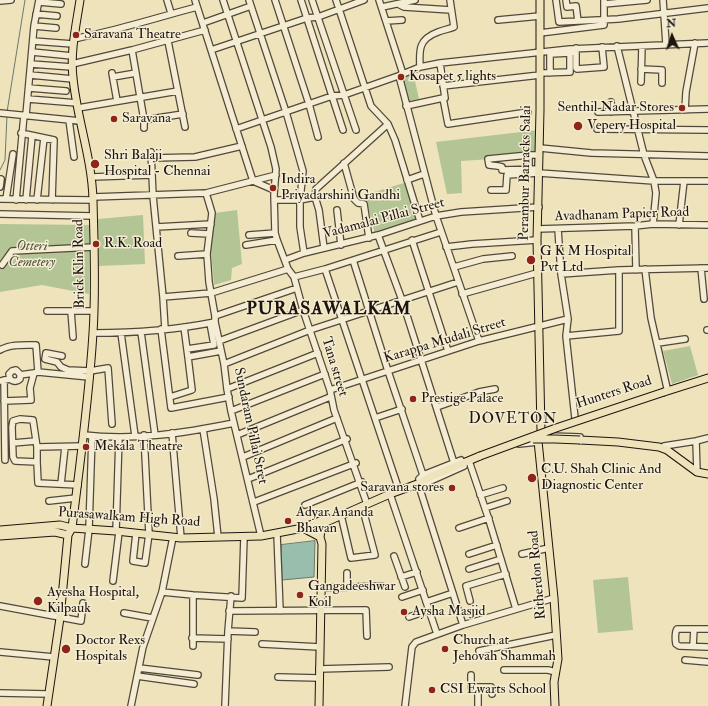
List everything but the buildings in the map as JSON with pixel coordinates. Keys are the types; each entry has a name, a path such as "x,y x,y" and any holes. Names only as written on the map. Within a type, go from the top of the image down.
{"main road":[{"name":"Brick Klin Road","path":"47,706 83,446 93,333 93,199 87,150 77,105 72,65 73,41 80,0"},
{"name":"Perambur Barracks Salai","path":"540,0 540,152 537,229 540,436"},
{"path":"423,480 512,443 668,390 708,378"},
{"name":"Ritherdon Road","path":"540,436 558,659 554,682 555,706"},
{"path":"527,439 567,439 618,442 664,448 703,475"},
{"name":"Purasawalkam High Road","path":"321,540 322,525 398,487 423,480"},
{"name":"Purasawalkam High Road","path":"0,536 70,532 89,529 181,538 244,537 277,534 304,528 423,480"},
{"name":"Purasawalkam High Road","path":"0,530 60,525 70,532"},
{"path":"304,528 321,540 319,706"}],"street":[{"path":"0,1 11,0"},
{"path":"167,0 171,13"},
{"path":"195,0 253,181 274,190"},
{"name":"Tana street","path":"223,0 263,120 276,169 274,190 275,233 288,269 294,277 303,310 330,390 330,397 336,418 346,440"},
{"path":"249,0 286,112 303,171 300,200 300,226 304,253"},
{"path":"275,0 309,104 318,137"},
{"path":"301,0 343,130"},
{"path":"312,0 356,130"},
{"path":"336,0 371,106 388,124 395,140 420,222"},
{"path":"211,50 308,18 318,17 364,0"},
{"path":"379,0 401,75 406,106 436,216 479,341"},
{"path":"382,7 415,0"},
{"path":"420,67 420,48 426,38 435,33 454,27 450,0"},
{"path":"556,0 559,22 604,19 708,8"},
{"path":"566,0 567,7 576,6 578,21"},
{"path":"540,33 604,25 604,2 647,0"},
{"path":"663,0 666,44"},
{"path":"16,200 21,133 28,99 36,14 39,1 61,4"},
{"path":"398,4 404,7 451,10"},
{"path":"203,23 251,6"},
{"path":"33,41 73,41 197,7"},
{"path":"36,14 57,16"},
{"path":"498,20 540,16"},
{"path":"386,21 402,20"},
{"path":"34,26 56,28"},
{"path":"31,64 72,65 168,41 205,30"},
{"path":"168,41 185,127"},
{"path":"236,129 332,96 344,95 420,67 440,63 540,51 602,49 617,46 708,42"},
{"path":"685,110 686,92 695,43"},
{"path":"617,46 637,130 644,155 654,181 656,194 653,224"},
{"path":"641,82 642,46"},
{"path":"573,50 576,69 604,67 602,49"},
{"path":"132,50 144,120 144,128"},
{"path":"443,86 540,74 570,72 573,50"},
{"path":"550,73 550,54 573,50"},
{"path":"32,52 72,56"},
{"path":"440,63 445,98 443,98 448,124 528,112"},
{"path":"641,69 662,70 662,83"},
{"path":"117,101 112,75 136,73"},
{"path":"30,75 73,79"},
{"path":"29,88 66,91"},
{"path":"28,99 77,105 117,101 178,91"},
{"path":"406,106 443,98"},
{"path":"611,102 612,112"},
{"path":"598,112 708,109"},
{"path":"1,113 80,121"},
{"path":"144,120 183,114"},
{"path":"69,120 74,157"},
{"path":"324,248 319,210 315,197 316,189 388,124"},
{"path":"597,129 708,130"},
{"path":"21,133 54,140 52,200"},
{"path":"26,200 32,136"},
{"path":"37,200 44,138"},
{"path":"229,397 172,408 163,329 163,297 153,196 152,155 195,157 242,146"},
{"path":"708,156 540,152 529,155 488,158 487,161 489,165 502,167 502,170 529,169 654,181 708,181"},
{"path":"13,154 3,199 93,199 206,193 276,175"},
{"path":"529,155 529,169"},
{"path":"344,163 354,199 358,203 364,204 369,238"},
{"path":"491,190 506,190 507,175 539,171"},
{"path":"407,180 424,174"},
{"path":"91,177 152,175"},
{"path":"0,187 2,179"},
{"path":"679,225 684,181"},
{"path":"187,349 214,345 207,254 212,214 206,193"},
{"path":"274,200 300,200 315,197"},
{"name":"Vadamalai Pillai Street","path":"285,260 304,253 369,238 436,216 461,212 539,207"},
{"path":"336,210 341,245"},
{"path":"0,214 93,216"},
{"path":"156,227 211,224"},
{"name":"Avadhanam Papier Road","path":"537,229 635,226 653,224 708,225"},
{"path":"635,226 636,270"},
{"path":"558,229 561,274 568,319 566,336 575,418"},
{"path":"294,277 325,269 441,232"},
{"path":"191,233 209,234"},
{"path":"249,235 275,233"},
{"path":"378,235 402,300 454,463"},
{"path":"246,246 277,240"},
{"path":"412,240 448,351"},
{"path":"446,247 537,240"},
{"path":"2,265 12,251 94,247"},
{"path":"178,256 207,254"},
{"path":"454,267 483,259 512,256"},
{"path":"353,260 388,371 402,409 463,625"},
{"path":"701,268 704,299"},
{"path":"561,274 619,270 708,268"},
{"path":"163,297 211,293 288,269"},
{"path":"325,269 398,487"},
{"path":"423,480 426,483 510,447 668,393 658,343 651,318 645,269"},
{"path":"566,336 619,331 619,270"},
{"path":"462,294 537,273"},
{"path":"224,364 310,330 458,282"},
{"path":"93,333 141,332 184,327 213,320 297,288"},
{"path":"219,341 303,310"},
{"path":"47,311 94,311"},
{"path":"71,311 73,337"},
{"name":"Karappa Mudali Street","path":"330,390 479,341 568,319"},
{"name":"Sundaram Pillai Stret","path":"213,320 224,364 231,411 261,536"},
{"path":"170,397 192,390 184,327"},
{"path":"141,332 155,434"},
{"path":"121,333 135,436"},
{"path":"658,343 685,339"},
{"path":"0,350 16,346 36,345 36,373 30,388 31,400 4,401"},
{"path":"188,357 221,351"},
{"path":"62,356 46,352 45,359 57,362 61,367 68,370 90,374"},
{"path":"227,389 318,353"},
{"path":"20,375 36,373 90,374 108,368 112,424"},
{"path":"5,460 5,380 12,371 17,371 20,375"},
{"path":"231,411 325,374"},
{"path":"5,380 13,382 17,381 20,379 20,375"},
{"path":"437,407 479,392 495,389"},
{"name":"Hunters Road","path":"540,436 551,432 575,418 668,390"},
{"path":"237,435 330,397"},
{"path":"333,406 338,411 346,440 361,482 375,555 351,558 341,515"},
{"path":"375,418 402,409"},
{"path":"37,462 15,460 13,457 13,420 20,418 33,420 37,444 38,483 78,485"},
{"path":"243,458 336,418"},
{"path":"84,435 119,438 155,434 172,434 234,423"},
{"path":"203,429 214,499 218,537"},
{"path":"551,432 562,438"},
{"path":"172,434 181,538"},
{"path":"136,533 133,561 145,563 149,534 144,435"},
{"path":"85,564 89,529 92,436"},
{"path":"423,480 454,463 540,436 662,451 664,448 708,438"},
{"path":"112,581 117,531 119,438"},
{"path":"248,479 346,440"},
{"path":"696,441 703,475"},
{"path":"13,443 65,447 83,446"},
{"path":"61,484 65,447"},
{"path":"254,502 355,464"},
{"path":"470,464 489,518 516,610"},
{"path":"305,504 361,482"},
{"path":"480,495 503,488"},
{"path":"390,494 437,634"},
{"path":"49,501 76,498"},
{"path":"485,508 507,501"},
{"path":"459,528 489,518"},
{"path":"277,534 280,611"},
{"path":"131,706 143,647 162,592 173,537"},
{"path":"162,592 242,598 244,537"},
{"path":"469,554 497,545"},
{"path":"522,554 549,548"},
{"path":"394,556 405,587"},
{"path":"469,569 502,560"},
{"path":"401,577 417,572"},
{"path":"347,573 347,587"},
{"path":"470,600 466,586 506,574"},
{"path":"321,588 382,586"},
{"path":"402,597 423,590"},
{"path":"426,602 453,593"},
{"path":"192,595 192,646"},
{"path":"225,706 231,596"},
{"path":"405,706 412,647 416,642 463,625 554,598"},
{"path":"0,606 81,621 84,603"},
{"path":"229,611 366,610 367,636"},
{"path":"409,617 429,610"},
{"path":"124,613 152,618"},
{"path":"708,629 676,629 676,644 679,646 708,646"},
{"path":"693,646 694,629"},
{"path":"228,631 255,632"},
{"path":"479,651 556,635"},
{"path":"192,638 228,639"},
{"path":"262,644 320,647"},
{"path":"0,652 54,657"},
{"path":"685,660 708,662"},
{"path":"319,669 389,667"},
{"path":"139,668 198,675"},
{"path":"504,670 548,670 556,672"},
{"path":"471,675 471,686 492,687 492,694"},
{"path":"137,676 194,684"},
{"path":"278,677 319,678"},
{"path":"478,687 478,706"},
{"path":"0,693 48,694"}],"green space":[{"path":"413,72 419,99 404,102 403,76"},
{"path":"538,130 537,156 461,161 462,193 447,194 436,142"},
{"path":"407,182 419,221 375,234 365,195"},
{"path":"237,210 242,264 232,268 231,280 214,285 211,251 215,213"},
{"path":"143,215 145,264 99,266 98,219"},
{"name":"Otteri Cemetery","path":"0,224 90,225 89,294 42,285 0,292"},
{"path":"690,346 698,375 672,384 663,351"},
{"path":"628,577 633,630 598,633 593,580"}],"shaded area":[{"path":"315,541 314,577 282,580 281,545"}],"waterway":[{"path":"7,112 25,0"},
{"path":"0,170 5,160 7,115"}],"place":[{"name":"Saravana Theatre","path":"76,35"},
{"name":"Kosapet 5 lights","path":"401,77"},
{"name":"Senthil Nadar Stores","path":"682,108"},
{"name":"Saravana","path":"114,119"},
{"name":"Vepery Hospital","path":"578,126"},
{"name":"Shri Balaji Hospital - Chennai","path":"95,164"},
{"name":"Indira Priyadarshini Gandhi","path":"273,188"},
{"name":"R.K. Road","path":"96,244"},
{"name":"G K M Hospital Pvt Ltd","path":"531,260"},
{"name":"Prestige Palace","path":"413,399"},
{"name":"Mekala Theatre","path":"86,447"},
{"name":"C.U. Shah Clinic And Diagnostic Center","path":"532,478"},
{"name":"Saravana stores","path":"452,488"},
{"name":"Adyar Ananda Bhavan","path":"288,521"},
{"name":"Gangadeeshwar Koil","path":"300,595"},
{"name":"Ayesha Hospital, Kilpauk","path":"38,601"},
{"name":"Aysha Masjid","path":"404,612"},
{"name":"Doctor Rexs Hospitals","path":"66,649"},
{"name":"Church at Jehovah Shammah","path":"445,649"},
{"name":"CSI Ewarts School","path":"432,690"}],"district":[{"name":"PURASAWALKAM","path":"329,310"},
{"name":"DOVETON","path":"513,420"}]}
